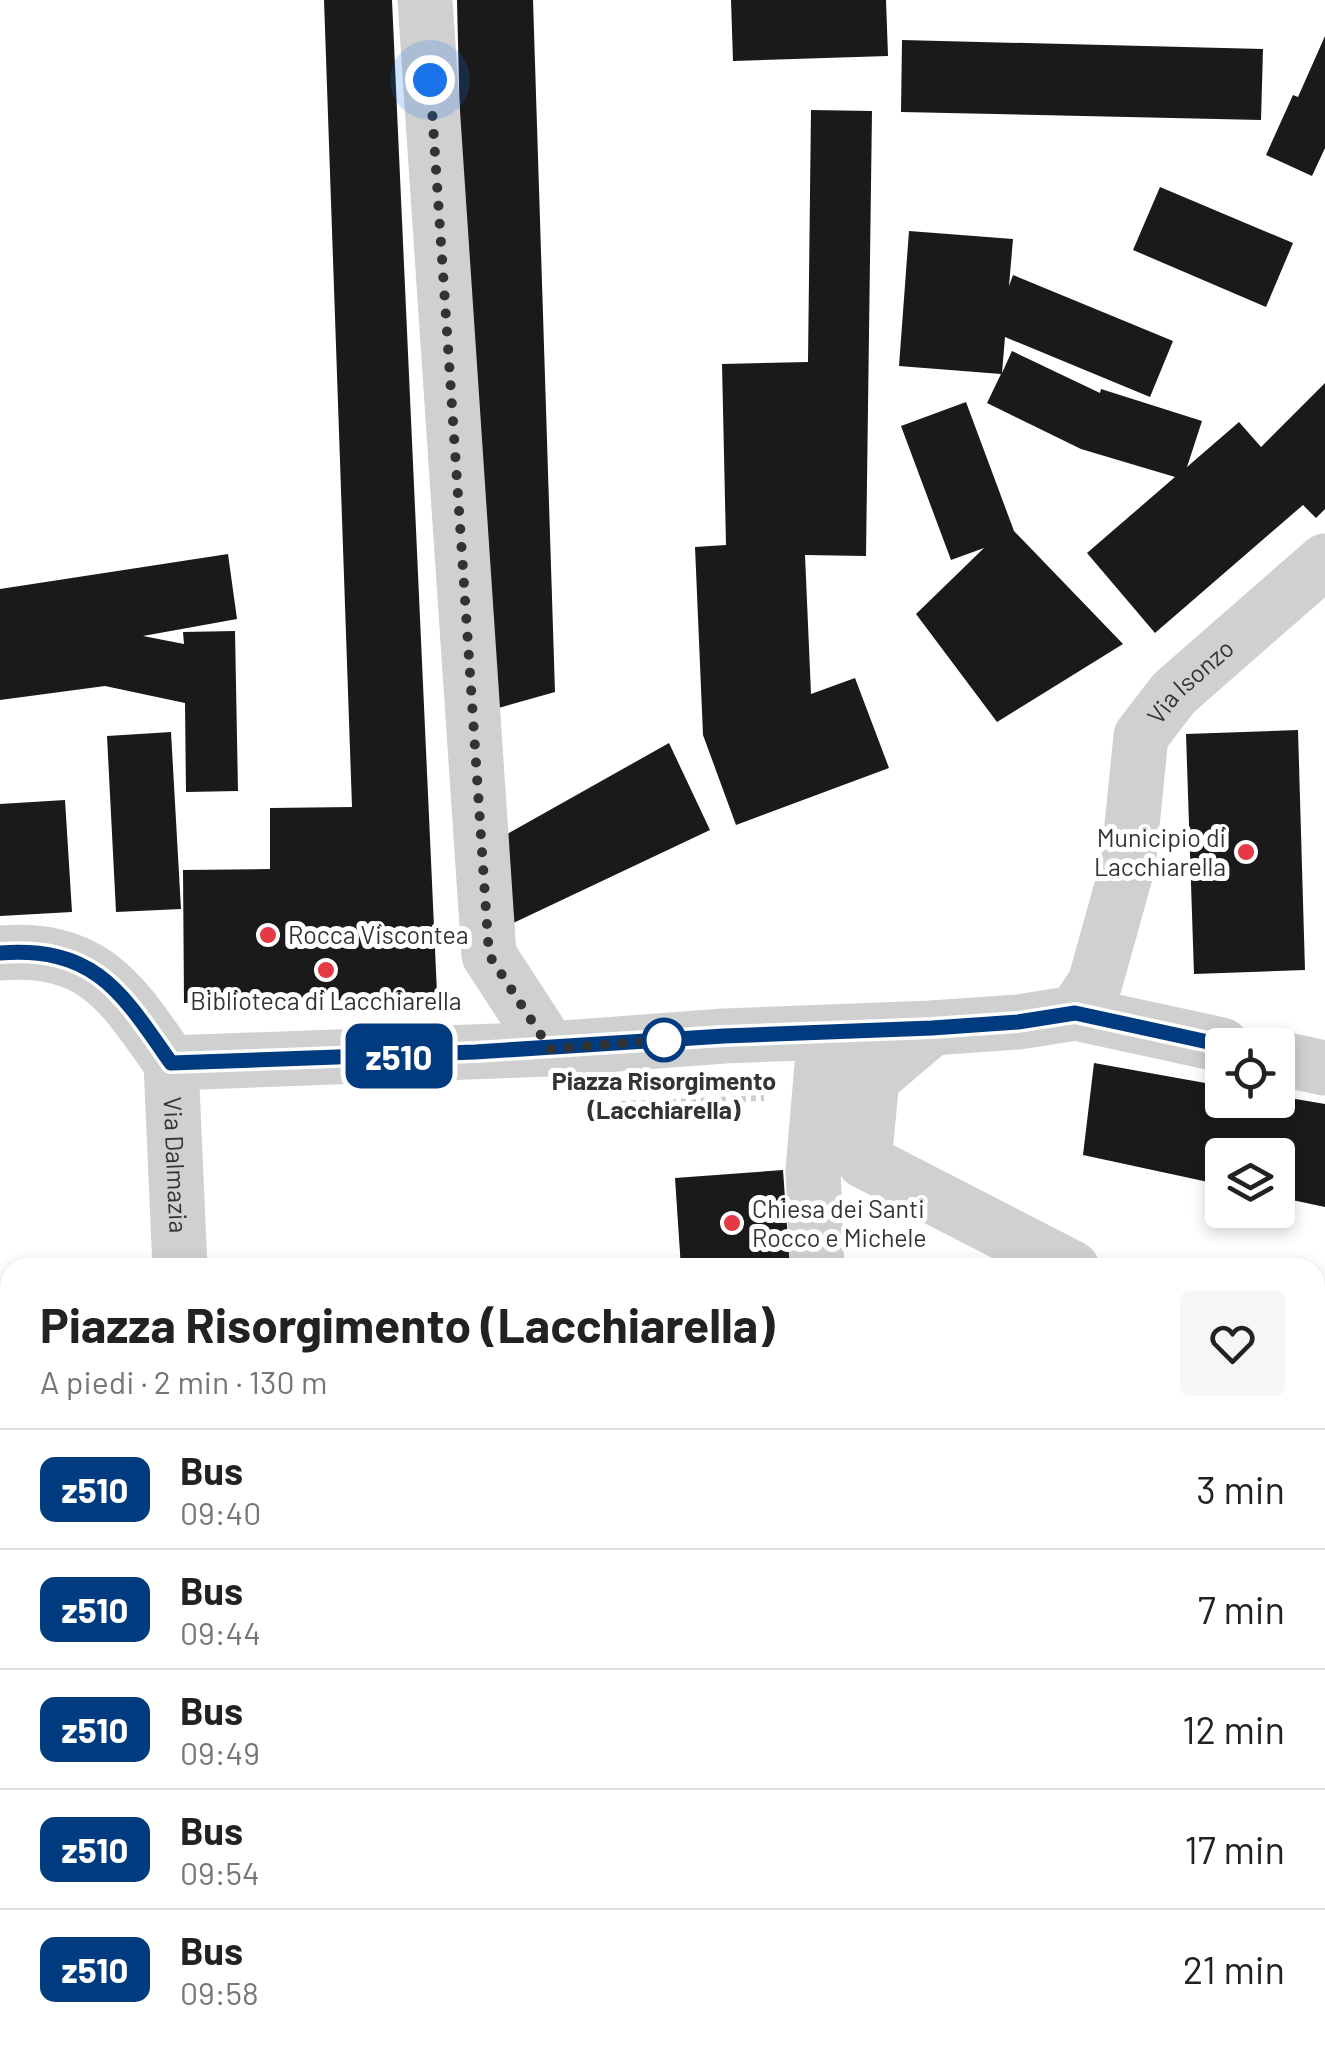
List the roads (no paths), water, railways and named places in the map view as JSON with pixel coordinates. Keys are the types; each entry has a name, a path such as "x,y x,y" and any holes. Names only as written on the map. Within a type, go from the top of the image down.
{"street":[{"path":"425,0 489,955 550,1049"},
{"name":"Via Isonzo","path":"1075,1013 1095,983 1128,865 1141,736 1174,692 1325,561"},
{"path":"0,953 56,956 88,968 123,995 171,1063 550,1049 724,1036 932,1028 1018,1022 1075,1013 1205,1042"},
{"path":"817,1258 813,1170 822,1064 932,1028"},
{"path":"932,1028 872,1079 864,1160 1053,1258"},
{"path":"1295,1062 1325,1068"},
{"name":"Via Dalmazia","path":"171,1063 180,1258"}],"place":[{"name":"Municipio di Lacchiarella","path":"1246,852"},
{"name":"Rocca Viscontea","path":"268,935"},
{"name":"Biblioteca di Lacchiarella","path":"326,970"},
{"name":"Piazza Risorgimento (Lacchiarella)","path":"664,1040"},
{"name":"Chiesa dei Santi Rocco e Michele","path":"732,1223"}]}
